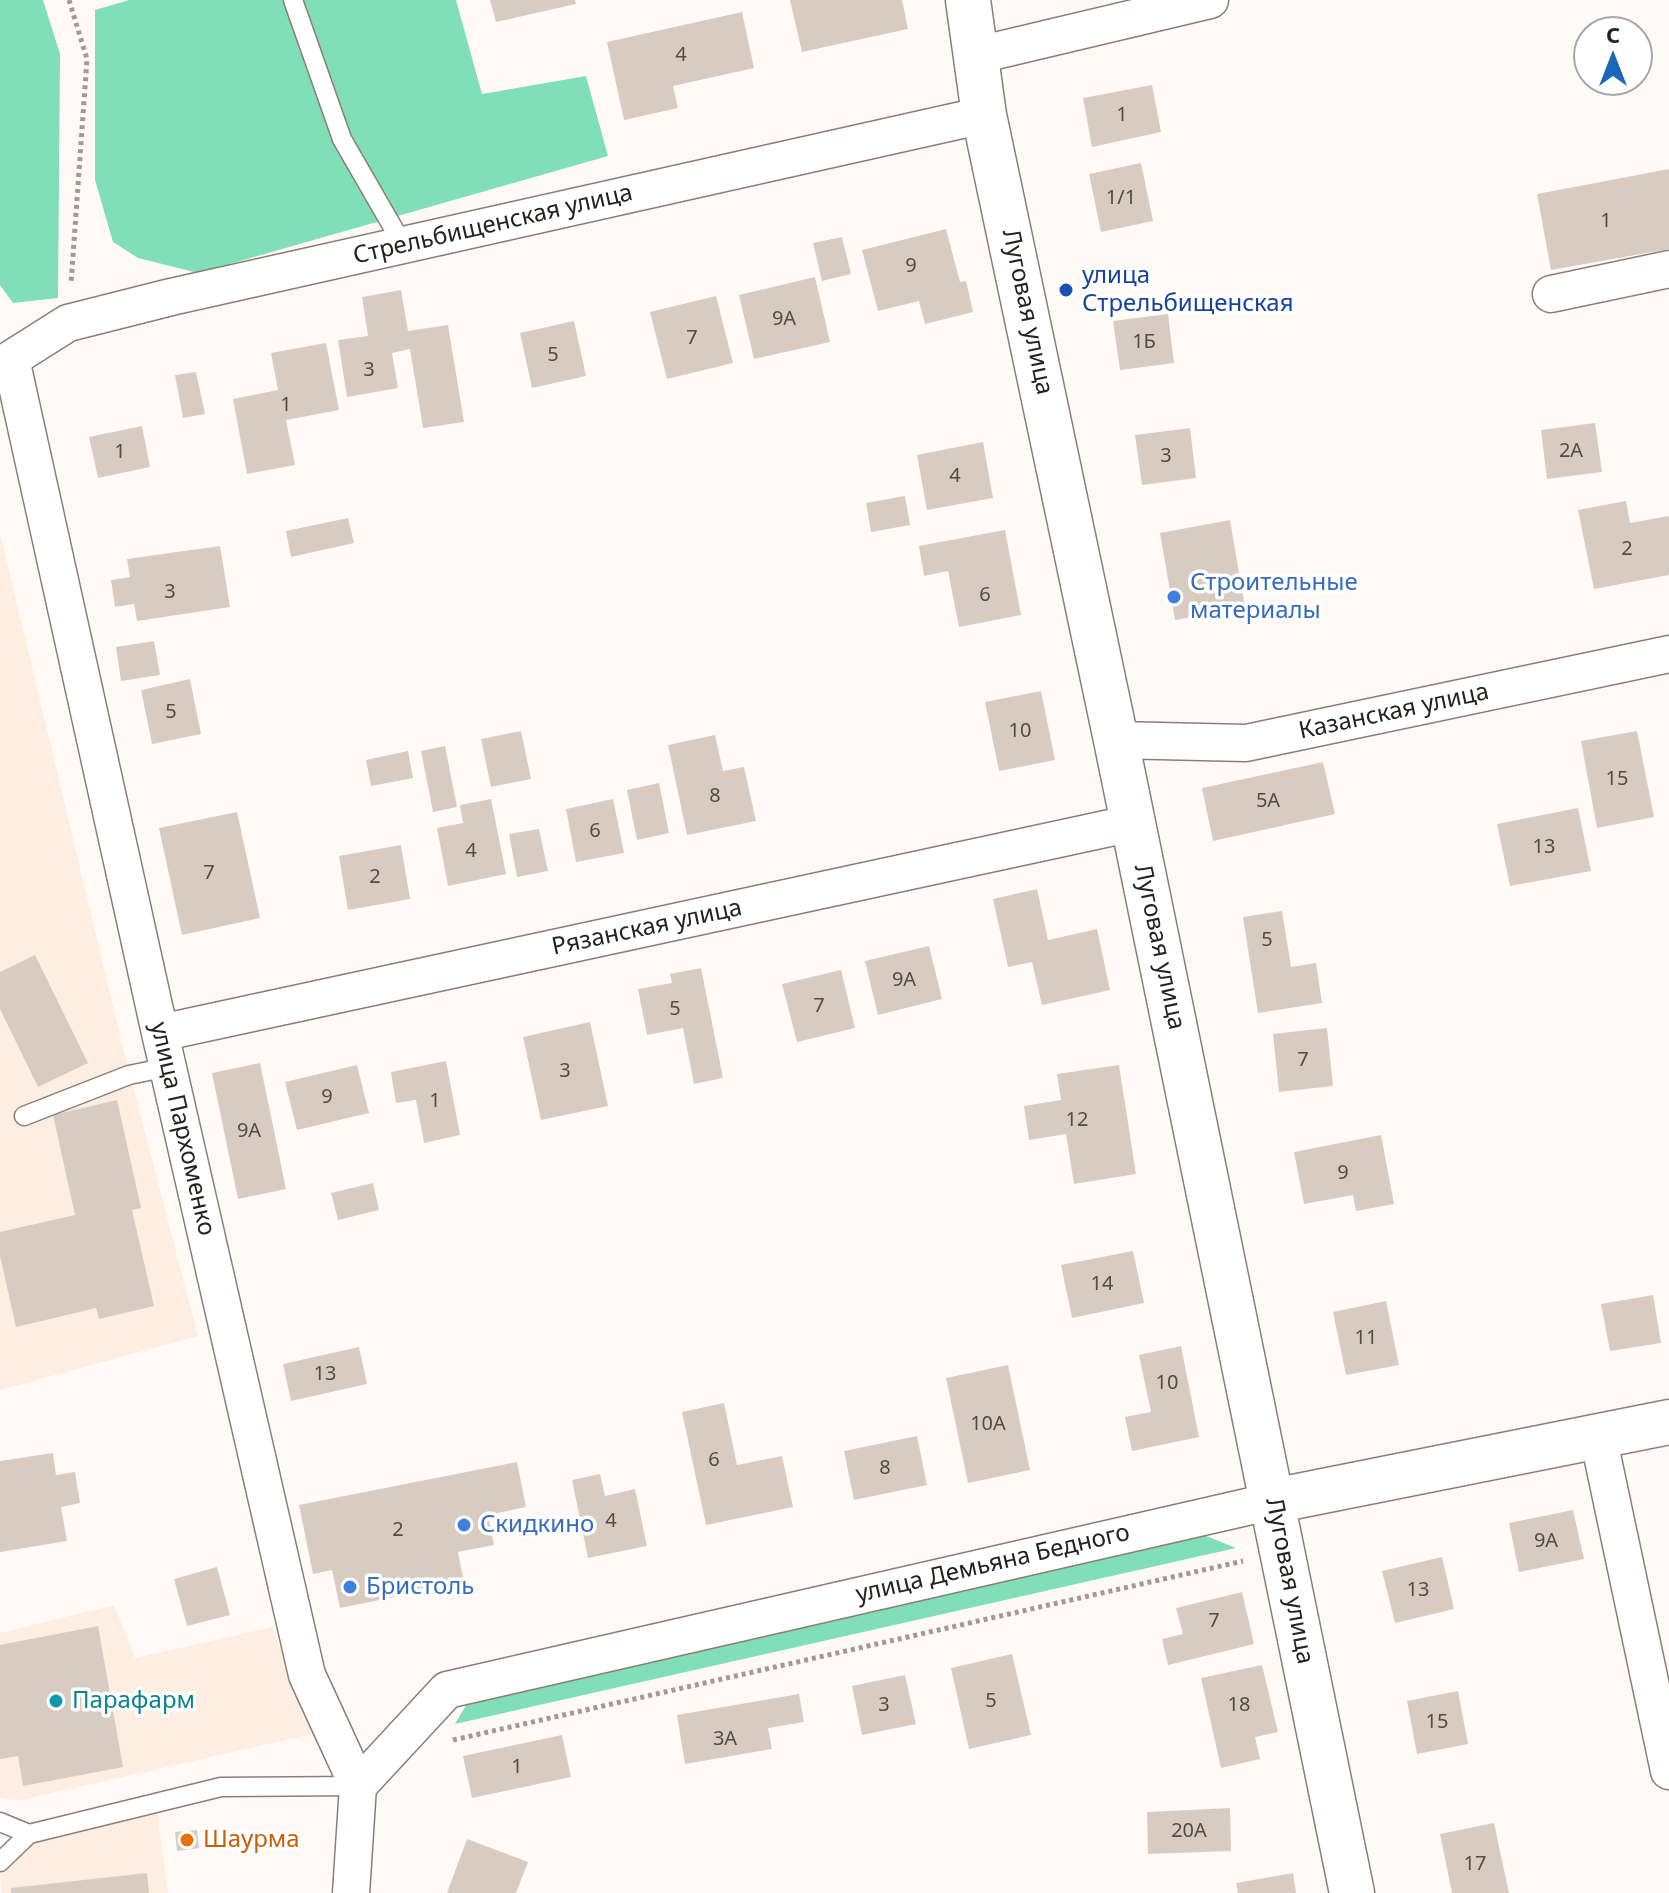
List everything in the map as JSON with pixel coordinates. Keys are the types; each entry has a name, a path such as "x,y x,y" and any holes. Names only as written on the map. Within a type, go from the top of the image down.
{"main road":[{"name":"Луговая улица","path":"968,0 984,115 1116,740 1352,1893"},
{"name":"улица Демьяна Бедного","path":"1273,1501 1669,1422"}],"street":[{"path":"974,56 1210,0"},
{"name":"Стрельбищенская улица","path":"5,356 68,323 171,297 984,115"},
{"path":"1551,294 1669,269"},
{"name":"улица Пархоменко","path":"5,356 307,1675 358,1786 351,1893"},
{"name":"Казанская улица","path":"1116,740 1246,743 1669,654"},
{"name":"Рязанская улица","path":"164,1050 1133,823"},
{"path":"1598,1436 1669,1771"},
{"name":"улица Демьяна Бедного","path":"358,1786 447,1690 1273,1501"}],"lane":[{"path":"293,0 342,139 403,245"},
{"path":"24,1116 129,1075 164,1050"},
{"path":"0,1862 29,1834 221,1787 358,1786"},
{"path":"0,1822 29,1834"}],"path":[{"path":"68,323 87,59 69,0"},
{"path":"448,1741 1283,1551"}],"shaded area":[{"path":"0,533 123,1048 198,1336 0,1390"},
{"path":"114,1605 135,1658 273,1627 313,1734 16,1801 0,1797 0,1633"},
{"path":"157,1810 168,1893 1,1893 0,1870 32,1841"}],"green space":[{"path":"0,0 43,0 60,54 58,298 13,303 0,285"},
{"path":"129,0 456,0 482,94 586,76 608,156 198,273 138,258 113,242 95,180 95,10"},
{"path":"1199,1533 1236,1548 455,1724 469,1700"}],"building":[{"path":"490,0 575,0 576,4 496,22"},
{"path":"790,0 902,0 908,29 802,52"},
{"path":"742,12 754,68 673,86 678,108 624,120 607,42"},
{"path":"1152,85 1161,132 1092,147 1083,98"},
{"path":"1141,163 1153,221 1101,232 1089,174"},
{"path":"1669,169 1669,249 1551,270 1537,194"},
{"path":"946,229 960,282 966,281 973,312 925,324 919,301 878,311 862,250"},
{"path":"842,237 851,274 822,281 813,243"},
{"path":"815,277 830,342 754,359 739,295"},
{"path":"401,290 408,331 448,325 464,422 423,428 410,349 392,353 398,388 347,397 338,340 368,336 362,297"},
{"path":"716,296 733,363 667,379 650,312"},
{"path":"1168,314 1174,363 1120,370 1113,321"},
{"path":"574,321 586,376 532,388 520,333"},
{"path":"326,343 339,410 286,420 295,465 247,474 233,399 278,390 271,353"},
{"path":"196,372 205,414 183,418 175,375"},
{"path":"1595,423 1602,472 1547,479 1541,430"},
{"path":"142,426 150,467 98,478 89,437"},
{"path":"1190,428 1196,478 1142,485 1135,435"},
{"path":"983,442 993,498 927,510 917,455"},
{"path":"905,496 910,525 871,532 866,503"},
{"path":"1626,501 1630,523 1669,516 1669,575 1594,589 1578,510"},
{"path":"348,518 354,543 291,557 286,531"},
{"path":"1230,520 1245,608 1175,620 1160,533"},
{"path":"1005,530 1021,615 959,627 948,571 924,576 919,546"},
{"path":"220,546 230,607 137,621 134,604 115,607 111,580 130,577 127,559"},
{"path":"154,641 160,675 121,681 116,647"},
{"path":"190,679 201,734 152,744 141,690"},
{"path":"1041,691 1055,760 999,771 985,702"},
{"path":"521,731 531,779 491,787 481,739"},
{"path":"1637,731 1654,817 1597,828 1581,741"},
{"path":"715,735 723,771 744,767 756,821 687,835 668,745"},
{"path":"445,746 457,807 433,812 421,751"},
{"path":"408,751 413,778 371,786 366,760"},
{"path":"1323,762 1335,814 1213,841 1202,788"},
{"path":"659,783 669,833 637,840 627,790"},
{"path":"491,799 506,874 448,886 437,828 463,823 460,805"},
{"path":"613,799 624,853 576,862 566,809"},
{"path":"1578,808 1591,871 1510,886 1497,824"},
{"path":"237,812 260,918 182,935 159,828"},
{"path":"539,829 548,871 517,877 509,834"},
{"path":"401,845 410,899 348,910 339,856"},
{"path":"1037,889 1048,940 1097,929 1110,990 1042,1005 1032,962 1008,967 993,899"},
{"path":"1282,911 1291,967 1316,963 1322,1003 1258,1013 1243,917"},
{"path":"929,946 942,999 878,1015 865,961"},
{"path":"35,955 88,1063 38,1087 0,1009 0,972"},
{"path":"701,968 723,1078 694,1084 683,1028 647,1035 638,989 672,983 670,974"},
{"path":"841,970 855,1028 797,1042 782,984"},
{"path":"590,1022 608,1106 541,1120 523,1037"},
{"path":"1327,1028 1333,1086 1279,1092 1273,1034"},
{"path":"446,1061 460,1135 424,1143 416,1100 396,1103 391,1072"},
{"path":"260,1063 286,1189 238,1199 212,1073"},
{"path":"357,1065 369,1113 297,1130 285,1082"},
{"path":"1119,1065 1136,1174 1074,1184 1066,1134 1029,1140 1024,1106 1061,1100 1057,1074"},
{"path":"117,1100 141,1208 132,1210 154,1306 99,1319 96,1308 16,1327 0,1256 0,1232 75,1215 53,1115"},
{"path":"1381,1135 1394,1204 1356,1211 1353,1195 1304,1204 1294,1152"},
{"path":"373,1183 379,1210 338,1220 331,1193"},
{"path":"1133,1251 1144,1303 1072,1318 1061,1265"},
{"path":"1653,1295 1661,1343 1610,1351 1601,1304"},
{"path":"1386,1301 1399,1365 1346,1375 1333,1312"},
{"path":"1181,1346 1199,1437 1132,1451 1125,1417 1151,1412 1139,1355"},
{"path":"359,1347 367,1384 291,1401 283,1364"},
{"path":"1008,1365 1030,1470 968,1483 946,1378"},
{"path":"724,1403 737,1465 782,1456 793,1507 706,1525 682,1412"},
{"path":"917,1436 927,1485 854,1500 844,1451"},
{"path":"53,1453 56,1475 75,1472 80,1503 61,1507 67,1541 0,1552 0,1461"},
{"path":"517,1462 526,1507 488,1515 494,1545 458,1552 464,1583 340,1608 332,1570 313,1574 299,1505"},
{"path":"600,1474 605,1496 635,1489 647,1546 588,1558 572,1480"},
{"path":"1573,1510 1584,1559 1519,1572 1509,1523"},
{"path":"1442,1557 1454,1609 1395,1623 1382,1571"},
{"path":"217,1567 230,1615 187,1626 174,1579"},
{"path":"1242,1592 1254,1644 1168,1665 1162,1639 1183,1634 1176,1608"},
{"name":"Парафарм","path":"98,1626 123,1767 23,1786 18,1756 0,1759 0,1645"},
{"path":"1012,1654 1031,1735 969,1749 951,1668"},
{"path":"1262,1665 1278,1732 1255,1737 1260,1759 1221,1768 1201,1678"},
{"path":"905,1675 916,1724 862,1735 852,1686"},
{"path":"1458,1691 1468,1744 1417,1754 1407,1701"},
{"path":"799,1694 804,1722 768,1728 772,1749 685,1764 677,1715"},
{"path":"562,1735 571,1777 472,1798 463,1756"},
{"path":"1230,1808 1231,1851 1148,1854 1147,1812"},
{"path":"1494,1823 1509,1893 1452,1893 1440,1834"},
{"name":"Шаурма","path":"197,1830 199,1848 177,1851 175,1832"},
{"path":"467,1839 528,1862 516,1893 447,1893"},
{"path":"147,1873 149,1893 11,1893 11,1888"},
{"path":"1293,1873 1296,1893 1238,1893 1236,1883"}],"place":[{"name":"улица Стрельбищенская","path":"1066,290"},
{"name":"Строительные материалы","path":"1174,597"},
{"name":"Скидкино","path":"464,1525"},
{"name":"Бристоль","path":"350,1587"},
{"name":"Парафарм","path":"56,1701"},
{"name":"Шаурма","path":"187,1840"}]}
